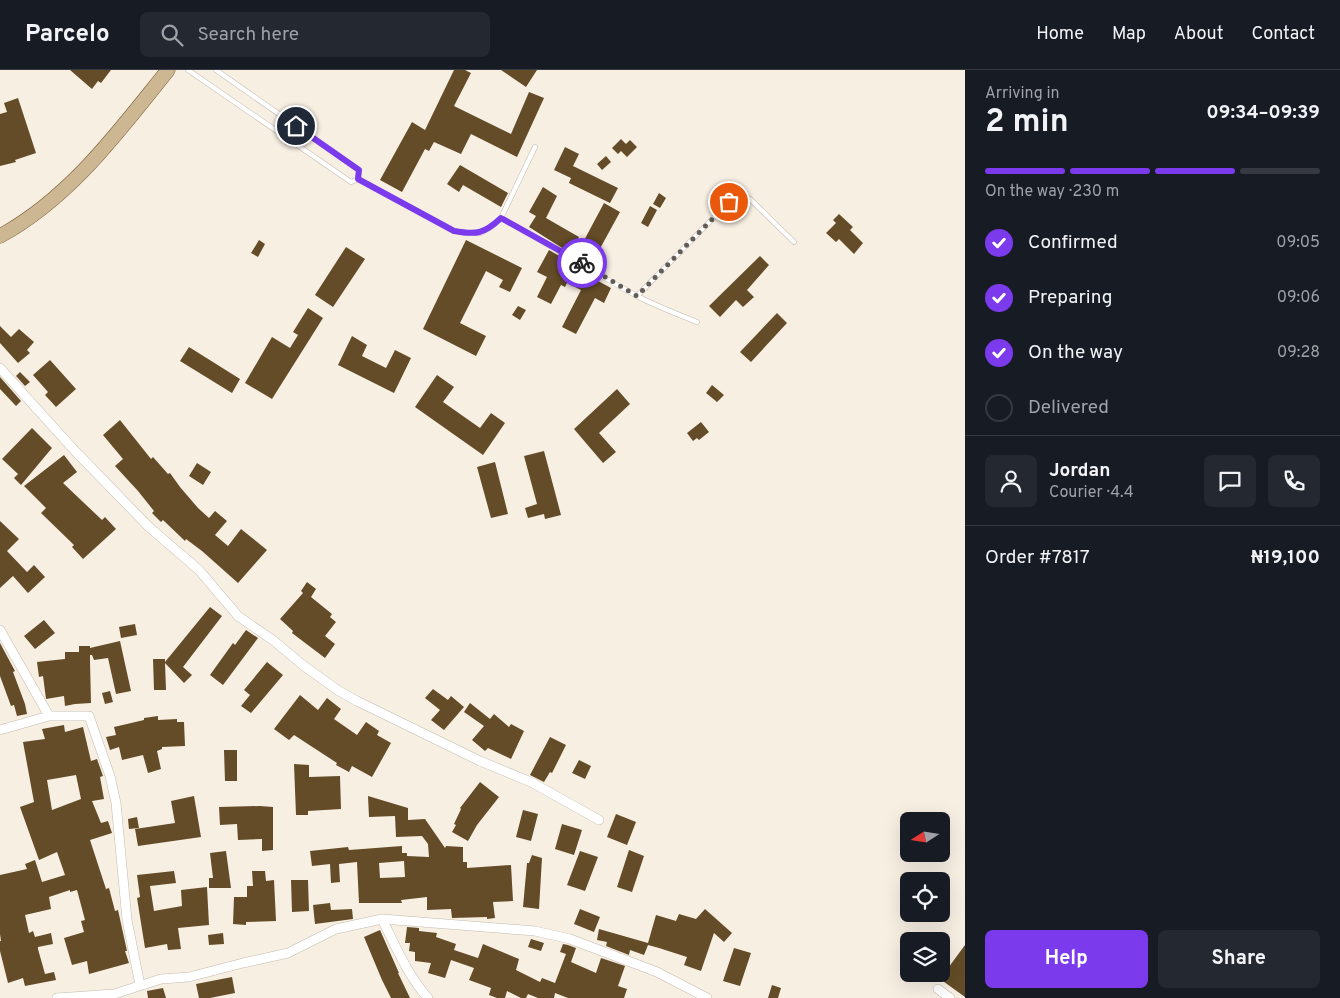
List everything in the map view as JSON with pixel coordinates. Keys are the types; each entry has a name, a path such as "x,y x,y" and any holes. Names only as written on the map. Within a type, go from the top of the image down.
{"main road":[{"path":"0,236 23,223 40,210 80,174 168,70"}],"street":[{"path":"0,368 75,451 149,526 198,570 238,616 274,641 304,666 351,698 480,762 531,782 600,820"},
{"path":"0,630 49,716"},
{"path":"0,730 49,716 89,716 104,759 116,803 127,920 140,985"},
{"path":"382,919 401,958 419,988 428,998"},
{"path":"57,998 114,994 162,979 196,975 288,953 336,929 382,919 535,932 570,939 657,972 707,998"},
{"path":"938,989 950,998"}],"lane":[{"path":"188,70 351,182 358,179"},
{"path":"216,70 359,170 358,179"},
{"path":"358,179 454,231 481,233 501,218 535,147"},
{"path":"637,296 729,202 734,200 750,199 794,242"},
{"path":"501,218 548,243 637,296 697,322"}],"building":[{"path":"70,70 111,70 101,83 98,81 92,89"},
{"path":"454,70 465,70 471,73 454,106 511,134 529,92 544,98 517,157 471,134 461,154 434,142 429,151 425,149 402,192 380,180 412,122 425,130"},
{"path":"501,70 537,70 526,87"},
{"path":"18,98 36,153 15,160 16,162 0,166 0,114 7,112 4,103"},
{"path":"621,139 626,144 630,140 637,147 627,157 621,151 618,154 612,148"},
{"path":"565,147 579,154 573,166 618,188 610,203 569,183 571,178 554,170"},
{"path":"606,156 611,162 602,170 597,164"},
{"path":"460,165 508,193 501,207 463,185 459,192 447,184"},
{"path":"543,187 557,196 546,218 579,237 570,253 529,227 536,216 529,212"},
{"path":"659,193 666,198 660,208 653,204"},
{"path":"604,203 620,212 597,254 581,246"},
{"path":"650,206 657,210 648,227 641,223"},
{"path":"839,214 853,227 850,230 863,243 854,254 839,239 836,242 826,233 836,223 833,220"},
{"path":"259,240 265,244 258,257 251,253"},
{"path":"466,240 522,268 510,292 499,287 503,280 486,271 460,323 486,336 476,356 423,329"},
{"path":"346,247 365,259 333,307 315,295"},
{"path":"549,250 566,260 565,263 611,288 604,303 595,298 576,334 562,327 581,290 567,283 565,287 561,285 551,304 537,297 547,277 537,272"},
{"path":"760,256 769,265 747,290 754,297 743,307 736,300 720,317 709,306"},
{"path":"518,306 526,310 520,320 512,315"},
{"path":"308,308 323,318 272,399 245,383 272,337 290,348 298,335 293,332"},
{"path":"777,313 787,323 751,362 740,352"},
{"path":"0,326 11,337 19,329 34,342 27,350 30,353 18,363 0,343"},
{"path":"352,336 367,345 362,356 386,368 395,350 411,358 394,393 338,365"},
{"path":"189,347 240,379 232,393 180,361"},
{"path":"50,360 76,389 56,407 45,395 48,392 33,375"},
{"path":"20,372 30,382 25,386 16,376"},
{"path":"437,375 454,387 443,402 480,428 491,413 505,423 483,455 415,407"},
{"path":"0,377 21,401 16,406 0,389"},
{"path":"712,385 724,395 717,402 706,393"},
{"path":"617,389 630,404 599,433 616,452 603,463 574,429"},
{"path":"120,420 151,459 153,457 168,474 170,473 198,508 209,518 215,511 227,521 215,535 228,546 241,529 267,550 238,583 202,551 186,539 185,541 163,520 161,522 152,513 154,511 138,491 115,466 123,459 103,435"},
{"path":"701,422 709,432 699,440 697,438 693,441 687,433"},
{"path":"32,428 52,448 21,485 14,478 18,474 2,459"},
{"path":"544,451 561,515 545,519 544,514 528,518 525,508 537,504 524,456"},
{"path":"64,455 77,472 63,483 102,520 105,517 116,529 83,559 72,547 74,545 41,513 46,508 24,486"},
{"path":"495,462 508,514 491,518 477,467"},
{"path":"197,463 211,472 203,485 189,476"},
{"path":"0,521 19,539 7,551 27,572 34,565 45,577 28,593 13,576 0,588"},
{"path":"307,582 316,589 311,597 332,614 330,617 336,622 325,636 335,644 325,658 292,633 293,631 280,619 303,593 301,591"},
{"path":"210,607 222,616 183,667 192,675 184,683 165,663 166,690 154,690 153,659 165,659 165,662"},
{"path":"44,620 55,633 35,649 24,636"},
{"path":"135,624 137,635 121,638 119,627"},
{"path":"246,630 258,638 223,685 210,675 233,643 235,645"},
{"path":"120,641 131,691 116,694 108,658 94,660 92,655 90,655 91,703 65,706 64,696 46,699 43,676 39,677 37,662 65,659 65,652 79,652 79,646 90,646 90,648"},
{"path":"0,643 15,671 13,672 27,714 17,716 14,705 11,706 0,676"},
{"path":"267,662 283,675 251,713 241,706 250,695 244,690"},
{"path":"433,689 448,700 451,696 464,707 444,730 431,720 440,710 425,698"},
{"path":"110,691 113,702 105,704 102,693"},
{"path":"300,695 318,710 327,698 341,709 334,719 357,735 366,722 379,731 377,735 391,743 372,777 352,766 349,772 294,735 289,740 274,729"},
{"path":"470,703 490,719 494,714 509,727 511,724 524,731 511,759 488,748 485,751 472,740 484,726 464,712"},
{"path":"158,716 158,720 177,719 177,722 184,722 185,746 162,747 162,749 157,751 161,769 148,773 143,755 122,760 119,747 110,750 106,737 116,735 114,727"},
{"path":"64,725 65,732 83,727 91,761 97,759 103,776 100,777 104,799 92,801 101,823 108,821 112,833 90,840 106,889 109,888 115,911 118,910 129,963 89,974 87,961 72,965 64,938 84,932 81,921 85,920 77,890 70,892 70,890 49,897 51,909 25,915 29,933 33,931 35,937 51,933 53,944 38,947 38,949 45,974 54,972 56,980 25,986 23,978 8,983 0,951 0,875 27,869 25,864 35,860 42,882 65,875 57,852 39,860 20,807 34,802 23,742 45,739 42,729","holes":["76,775 81,799 52,810 47,780"]},
{"path":"550,737 566,745 552,773 550,772 544,782 530,775"},
{"path":"224,750 237,750 237,781 225,781"},
{"path":"579,760 591,766 585,779 572,773"},
{"path":"294,764 309,765 309,777 340,776 341,809 308,811 308,815 296,815"},
{"path":"480,782 499,797 477,825 468,841 452,832 456,825 454,824 460,808"},
{"path":"194,796 201,837 138,846 135,829 175,823 171,801"},
{"path":"368,796 408,808 408,820 425,819 445,848 446,846 463,847 463,862 467,862 467,868 511,865 513,901 493,902 495,918 487,919 487,917 452,918 451,909 427,910 427,897 401,900 402,903 359,903 357,862 339,864 340,882 331,883 330,864 312,866 310,851 348,847 349,850 402,846 402,853 407,853 407,856 429,857 428,844 422,836 396,837 395,816 369,817","holes":["404,861 405,877 380,878 379,863"]},
{"path":"219,807 273,807 273,850 262,851 262,839 238,840 237,824 220,825"},
{"path":"523,810 538,814 531,841 516,837"},
{"path":"616,814 636,822 627,845 607,837"},
{"path":"137,817 139,828 129,829 128,819"},
{"path":"562,824 582,830 574,855 555,849"},
{"path":"629,850 644,856 632,892 617,887"},
{"path":"226,851 231,888 209,888 209,878 213,878 210,853"},
{"path":"580,851 598,857 585,891 567,885"},
{"path":"532,855 542,858 539,909 523,907 527,863 529,863"},
{"path":"174,871 176,883 150,886 154,911 182,906 181,890 207,887 209,925 178,928 181,949 168,950 167,944 145,948 137,898 140,897 137,875"},
{"path":"252,871 265,871 266,881 274,880 276,921 246,922 246,925 233,924 234,897 247,897 247,886 253,886"},
{"path":"291,880 308,880 309,911 292,912"},
{"path":"330,903 331,910 352,909 353,919 315,924 313,905"},
{"path":"580,909 600,917 594,932 574,924"},
{"path":"705,909 732,933 724,942 714,933 701,971 684,965 687,957 659,948 648,945 644,955 630,950 629,955 606,946 607,942 597,940 599,929 648,943 656,915 676,921 679,914 696,919"},
{"path":"407,927 419,928 419,931 437,933 436,937 456,944 454,950 478,958 483,944 519,959 516,970 540,982 542,978 555,983 566,954 560,952 563,944 568,945 576,948 571,962 596,973 601,958 625,966 618,986 627,989 624,998 568,998 555,993 554,998 538,998 528,994 526,998 521,998 507,991 505,998 497,998 489,995 491,988 469,980 474,968 451,960 445,978 428,973 431,963 415,961 415,952 409,951 410,943 405,943"},
{"path":"380,930 410,998 391,998 382,980 364,937"},
{"path":"223,933 224,944 209,945 208,935"},
{"path":"531,939 544,943 541,951 528,947"},
{"path":"965,945 965,997 944,982 950,982 950,965"},
{"path":"734,948 751,953 740,986 723,981"},
{"path":"232,977 235,993 210,998 199,998 196,984"},
{"path":"772,985 781,988 778,998 768,998"},
{"path":"163,988 166,998 148,998 147,991"}],"way so far":[{"path":"582,263 637,296 729,202"}],"route":[{"path":"296,126 359,170 358,179 454,231 481,233 501,218 582,263"}]}
